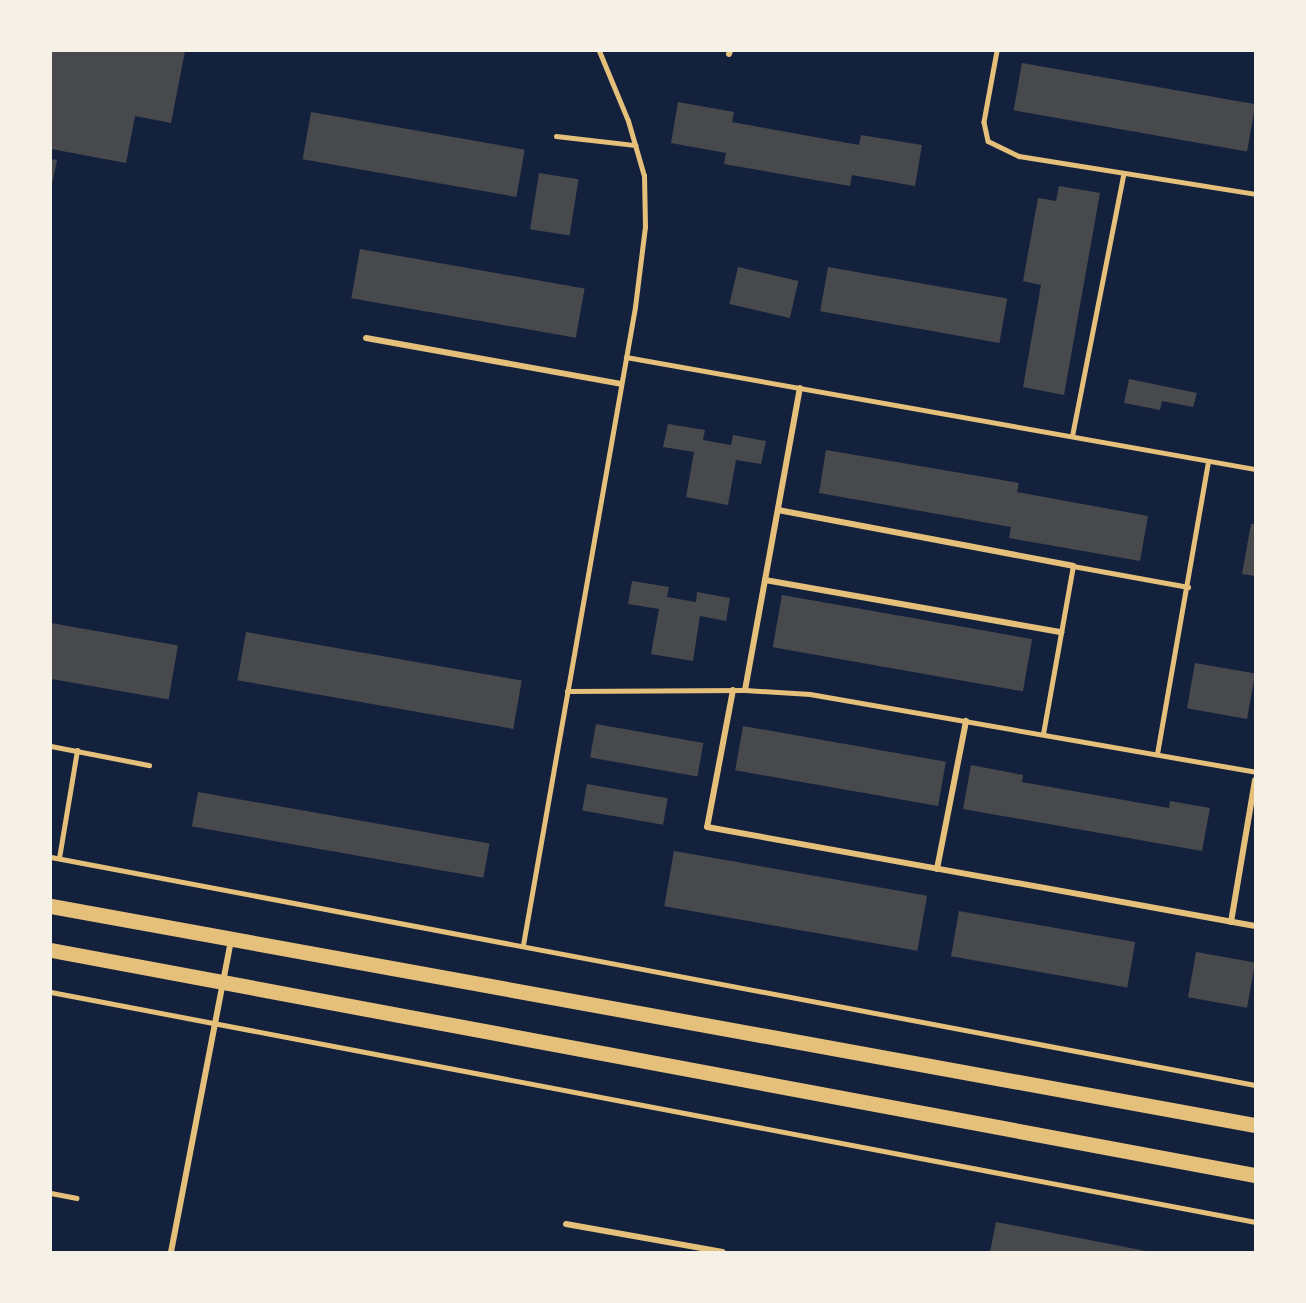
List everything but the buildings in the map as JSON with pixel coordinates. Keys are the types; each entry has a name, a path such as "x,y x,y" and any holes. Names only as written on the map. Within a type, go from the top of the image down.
{"main road":[{"path":"51,906 1255,1125"},
{"path":"51,950 1255,1176"}],"street":[{"path":"366,338 621,384"},
{"path":"745,690 800,388"},
{"path":"778,510 1073,566"},
{"path":"765,580 1061,632"},
{"path":"733,690 707,827 1255,926"},
{"path":"937,869 966,721"},
{"path":"1230,922 1255,780"},
{"path":"171,1252 232,939"},
{"path":"566,1224 723,1252"}],"lane":[{"path":"523,945 626,357 645,227 644,176 635,145 599,51"},
{"path":"997,51 984,122 988,141 1019,156 1123,175 1255,194"},
{"path":"556,136 635,145"},
{"path":"1072,436 1123,175"},
{"path":"626,357 1072,436 1208,463 1255,469"},
{"path":"1157,754 1208,463"},
{"path":"1043,734 1073,566 1188,587"},
{"path":"567,691 745,690 810,694 1255,772"},
{"path":"51,746 149,765"},
{"path":"59,858 77,751"},
{"path":"51,857 1255,1085"},
{"path":"51,992 1255,1222"},
{"path":"51,1193 77,1198"}]}
